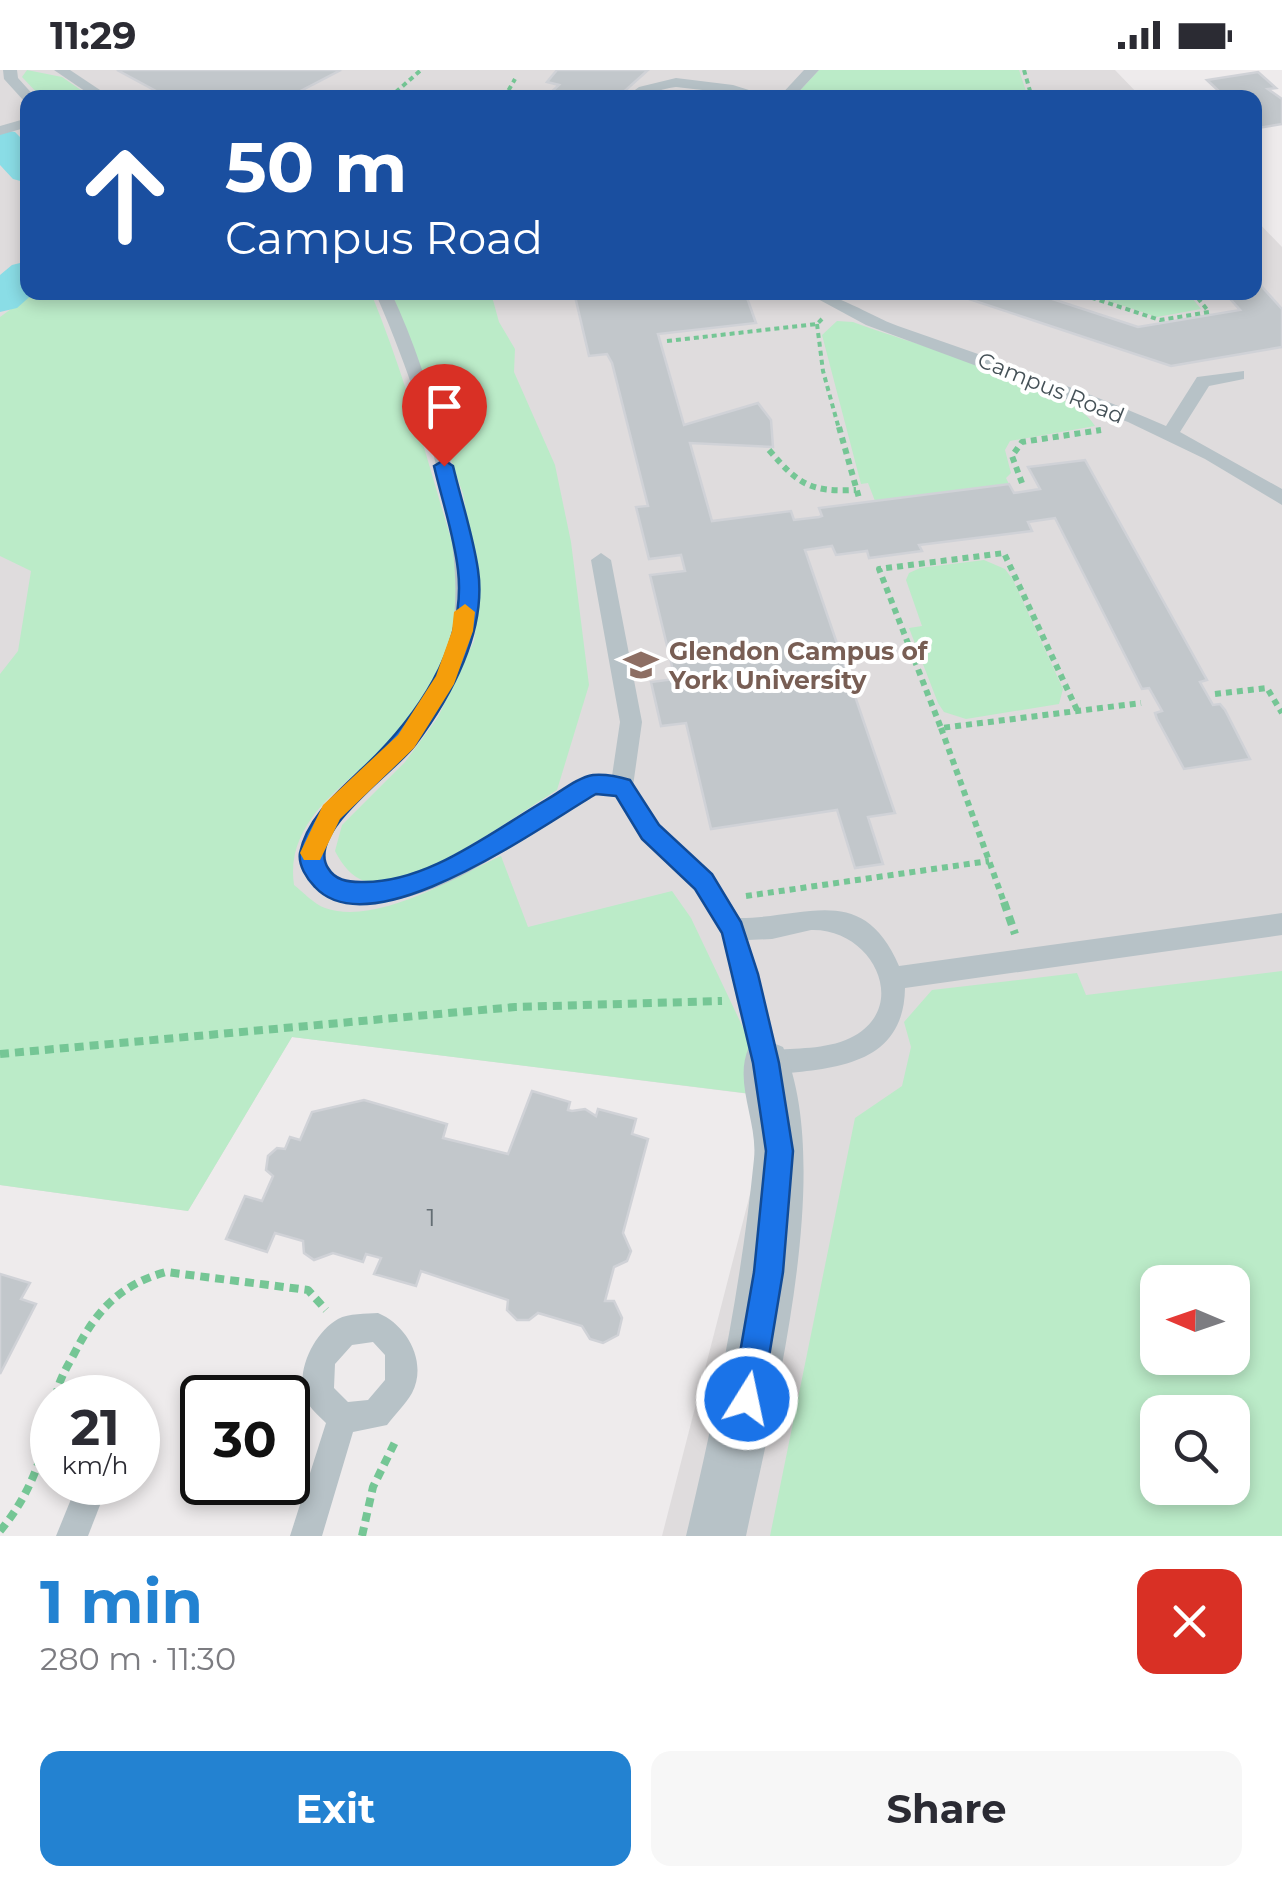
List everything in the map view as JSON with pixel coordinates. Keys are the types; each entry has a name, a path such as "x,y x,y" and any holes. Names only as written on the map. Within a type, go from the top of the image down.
{"street":[{"path":"716,1536 747,1399 769,1272 780,1151 766,1063"}],"lane":[{"path":"61,70 92,90"},
{"path":"793,90 812,70"},
{"path":"640,90 652,78 668,74 685,74 739,90"},
{"path":"386,300 415,372 453,498 468,573 463,631 446,678 406,742 332,812 311,855 314,869 326,883 345,892 373,893 409,886 446,870 593,785 622,787"},
{"name":"Campus Road","path":"825,300 1168,436 1282,498"},
{"path":"1168,436 1203,381 1238,375"},
{"path":"601,560 630,722 622,787 650,832 704,882 733,929 766,1063 839,1054 872,1039 891,1011 893,978 876,945 846,922 808,916 773,928 733,929"},
{"path":"893,978 1282,924"},
{"path":"378,1327 400,1349 400,1385 376,1414 342,1418 319,1394 321,1358 344,1331 378,1327"},
{"path":"306,1536 342,1418"},
{"path":"72,1536 85,1505"}],"path":[{"path":"398,90 421,70"},
{"path":"509,90 515,79"},
{"path":"1099,300 1160,320 1209,312 1199,300"},
{"path":"667,342 817,324 836,307"},
{"path":"817,324 823,371 859,498"},
{"path":"1022,483 1011,458 1013,448 1022,442 1098,433 1114,414"},
{"path":"769,450 807,489 856,490"},
{"path":"1024,960 879,569 1004,553 1077,710"},
{"path":"1215,694 1267,688 1282,713"},
{"path":"941,728 1141,703"},
{"path":"745,896 989,861"},
{"path":"0,1054 515,1007 753,1000"},
{"path":"63,1375 102,1302 144,1276 166,1272 308,1290 344,1331"},
{"path":"362,1536 364,1513 377,1477 400,1434"},
{"path":"0,1531 22,1506 30,1488"}],"shaded area":[{"name":"Glendon Campus of York University","path":"0,70 1115,70 1134,90 20,90 20,300 1262,300 1262,226 1282,247 1282,1514 1253,1536 662,1536 775,1097 292,1037 188,1211 0,1185"}],"green space":[{"path":"27,70 62,77 81,90 34,90 22,77"},
{"path":"819,70 1019,70 1026,90 800,90"},
{"path":"23,300 374,300 407,393 449,533 458,573 458,599 451,636 429,689 396,736 311,819 294,861 294,885 325,908 346,912 368,910 415,897 501,856 528,927 672,891 691,918 776,1097 292,1037 188,1211 0,1185 0,674 18,651 31,571 0,556 0,317"},
{"path":"394,300 493,300 499,322 515,349 514,372 555,465 571,542 589,685 557,790 442,861 395,880 369,882 346,868 335,851 342,825 405,762 438,717 474,641 480,594 463,494"},
{"path":"1106,300 1194,300 1201,309 1157,317"},
{"path":"837,321 853,322 1022,381 1081,411 1095,426 1010,441 1005,450 1011,473 1006,478 1009,484 875,501 868,483 861,484 822,335"},
{"path":"984,560 1005,569 1013,580 1063,689 1059,704 966,719 944,712 938,703 909,628 922,626 906,580 909,573 920,568"},
{"path":"1282,971 1282,1536 770,1536 855,1118 902,1086 911,1047 904,1022 932,990 1077,973 1086,995"}],"building":[{"path":"117,70 341,70 302,90 154,90"},
{"path":"557,70 648,70 626,90 554,90 559,85 547,82"},
{"path":"1258,72 1276,88 1268,89 1282,99 1282,124 1262,127 1262,90 1218,90 1207,80"},
{"path":"1262,287 1282,309 1282,347 1171,366 972,300 1055,300 1138,327 1240,310 1231,300 1262,300"},
{"path":"576,300 748,300 756,323 658,334 684,425 758,403 771,420 773,447 690,443 712,521 791,511 794,520 819,517 819,508 1009,484 1014,493 1040,489 1028,467 1085,460 1207,680 1200,682 1213,705 1220,704 1225,710 1250,759 1184,769 1157,719 1155,713 1162,711 1149,688 1142,689 1055,518 1028,522 1032,531 919,545 922,551 869,558 867,551 836,555 832,546 805,550 895,813 868,817 883,864 855,868 837,810 711,829 686,723 661,726 651,682 675,679 650,575 685,571 681,555 649,559 636,507 648,506 612,363 607,354 589,356"},
{"path":"532,1091 570,1102 568,1110 585,1109 596,1116 598,1109 636,1119 632,1134 648,1139 623,1233 631,1251 627,1261 614,1267 605,1301 614,1301 622,1318 618,1335 603,1343 590,1339 582,1326 538,1313 529,1320 517,1320 507,1310 508,1300 421,1271 416,1286 374,1274 381,1258 366,1254 363,1262 333,1253 314,1260 304,1253 303,1241 275,1233 267,1252 226,1239 245,1196 262,1201 273,1176 266,1170 268,1156 277,1148 285,1149 290,1137 300,1140 312,1112 364,1100 447,1124 443,1138 508,1154"},
{"path":"0,1274 30,1283 21,1299 36,1304 0,1374"}],"waterway":[{"path":"0,141 20,162"},
{"path":"0,298 20,282"}],"slow traffic":[{"path":"312,853 332,812 406,742 446,678 463,631 465,612"}],"place":[{"name":"Glendon Campus of York University","path":"641,665"}],"route":[{"path":"444,466 468,573 463,631 446,678 406,742 332,812 311,855 314,869 326,883 345,892 373,893 409,886 446,870 593,785 622,787 650,832 704,882 733,929 746,974 780,1151 769,1272 747,1399"}]}
